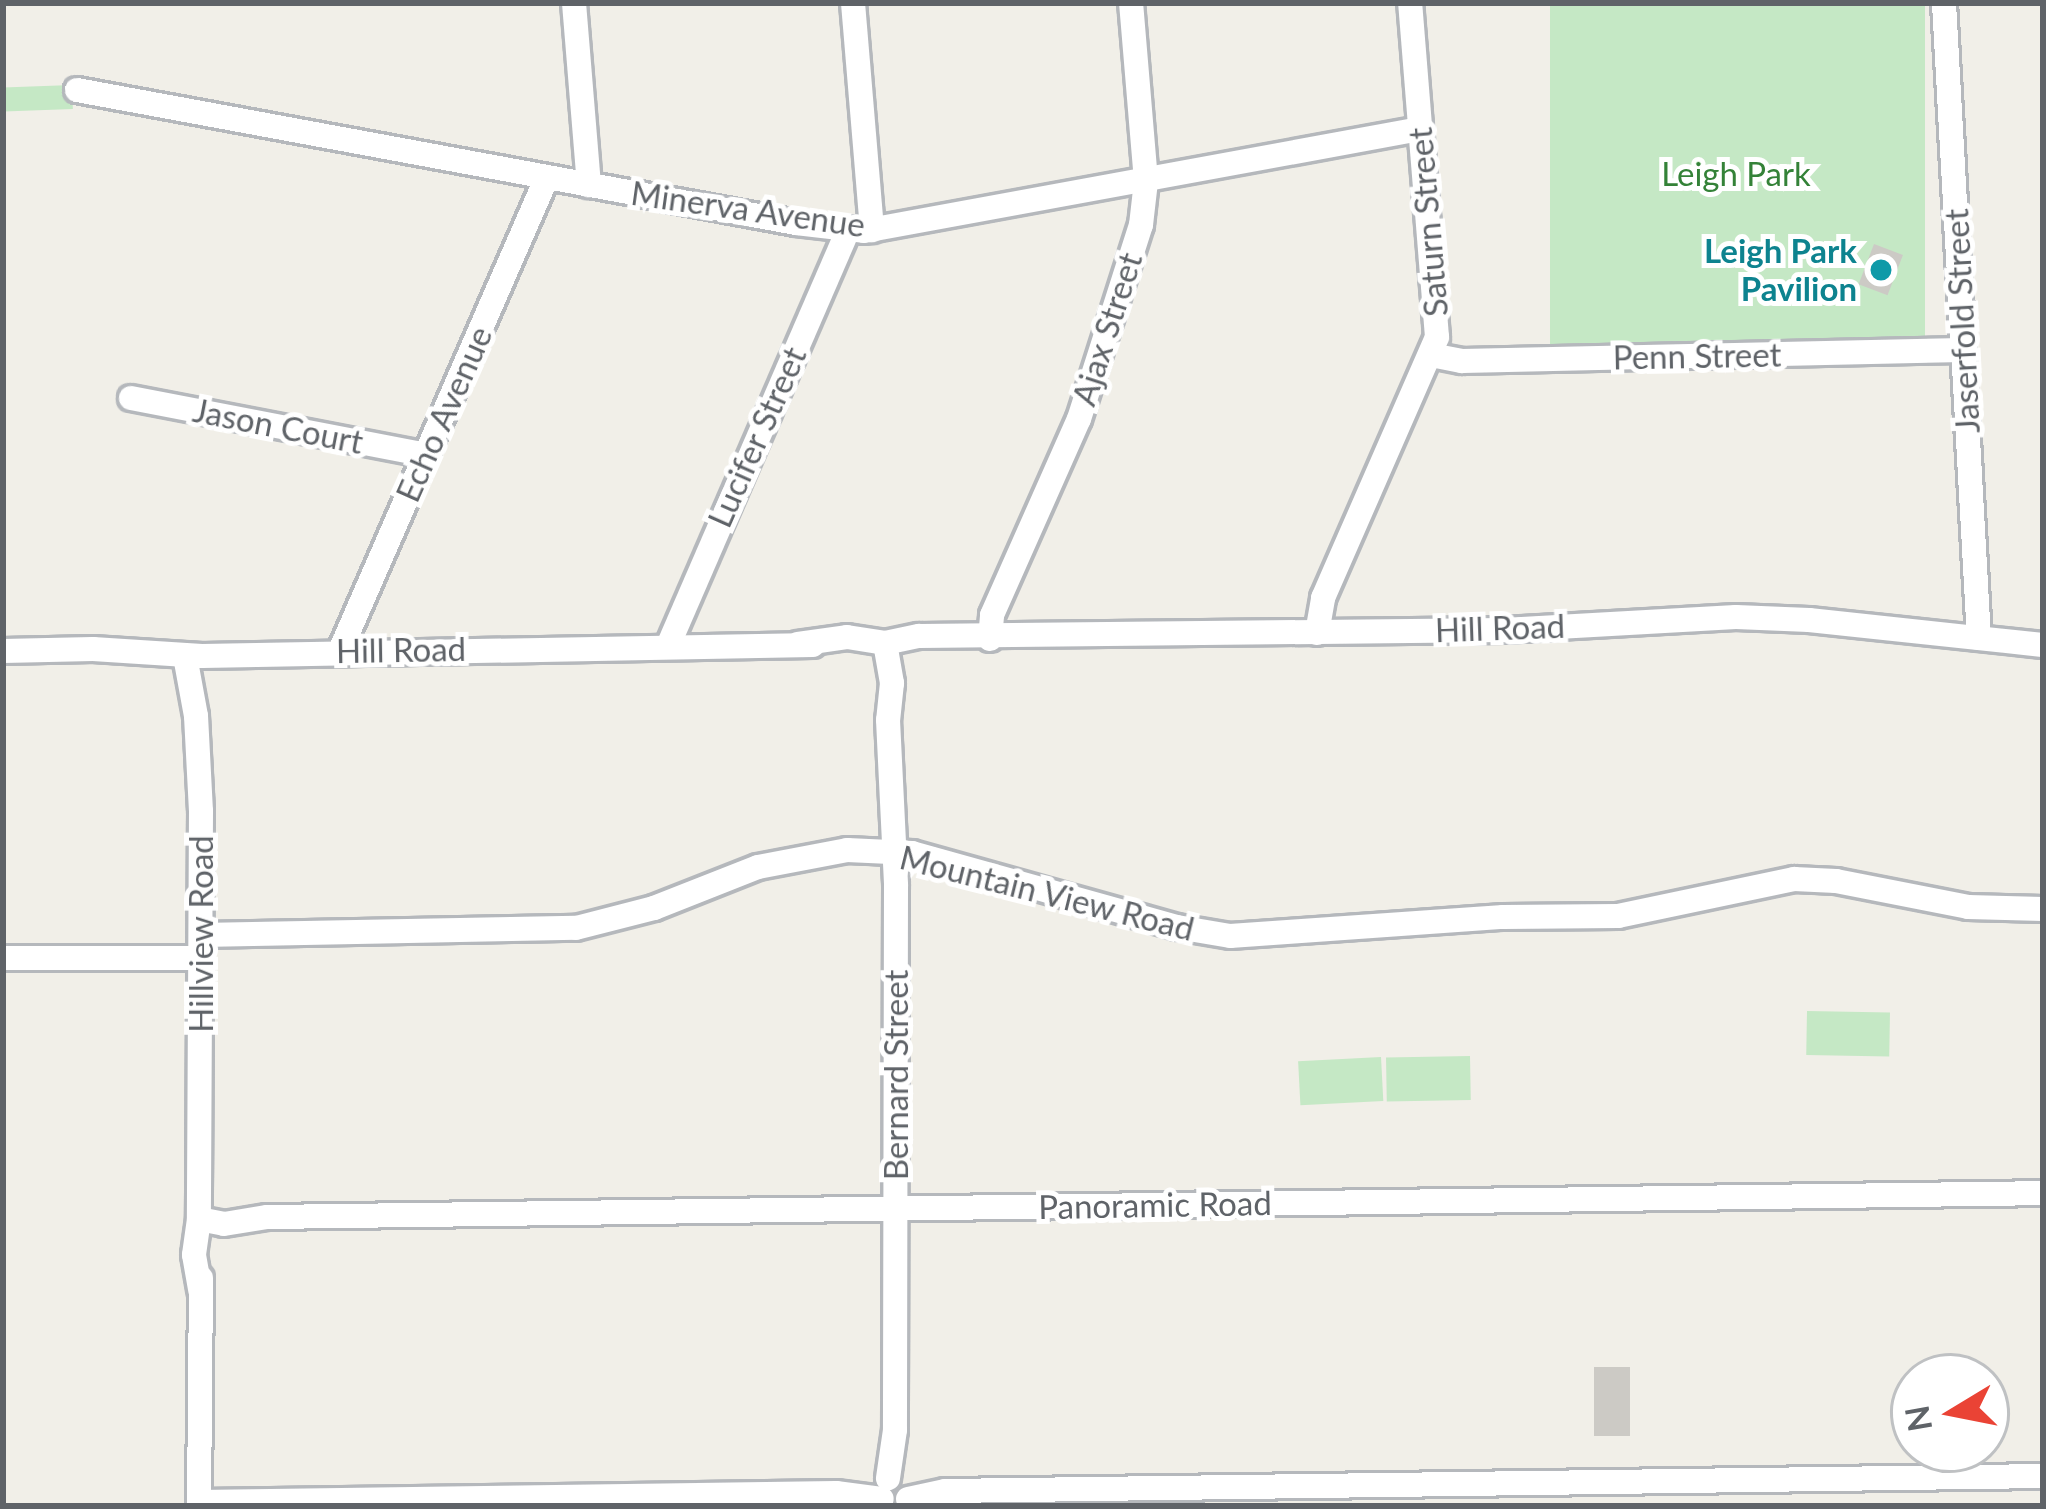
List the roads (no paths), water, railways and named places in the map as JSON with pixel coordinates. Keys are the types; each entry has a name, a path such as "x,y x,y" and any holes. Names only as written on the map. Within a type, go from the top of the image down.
{"street":[{"path":"574,3 589,185"},
{"name":"Lucifer Street","path":"668,646 860,230 853,3"},
{"name":"Ajax Street","path":"990,639 992,615 1090,389 1142,225 1146,181 1131,3"},
{"name":"Saturn Street","path":"1317,633 1323,598 1431,355 1437,325 1410,3"},
{"name":"Jaserfold Street","path":"1944,3 1979,638"},
{"name":"Minerva Avenue","path":"77,90 860,230 1420,129"},
{"name":"Echo Avenue","path":"340,651 547,177"},
{"name":"Penn Street","path":"1431,355 1462,361 1964,350"},
{"name":"Jason Court","path":"131,398 426,455"},
{"name":"Hill Road","path":"3,651 93,649 194,656 798,644 847,637 885,652 919,636 956,640 1317,633 1775,617 2043,646"},
{"name":"Bernard Street","path":"885,652 895,852 895,1494"},
{"name":"Hillview Road","path":"194,656 200,1152 208,1218 194,1255 200,1291 199,1504"},
{"name":"Mountain View Road","path":"3,958 576,928 654,908 758,867 832,851 895,852 1230,936 1503,916 1618,916 1794,879 1836,881 1968,907 2043,909"},
{"name":"Panoramic Road","path":"208,1218 2043,1193"},
{"path":"199,1504 2043,1476"}],"place":[{"name":"Leigh Park Pavilion","path":"1881,270"}],"park label":[{"name":"Leigh Park","path":"1736,174"}]}
